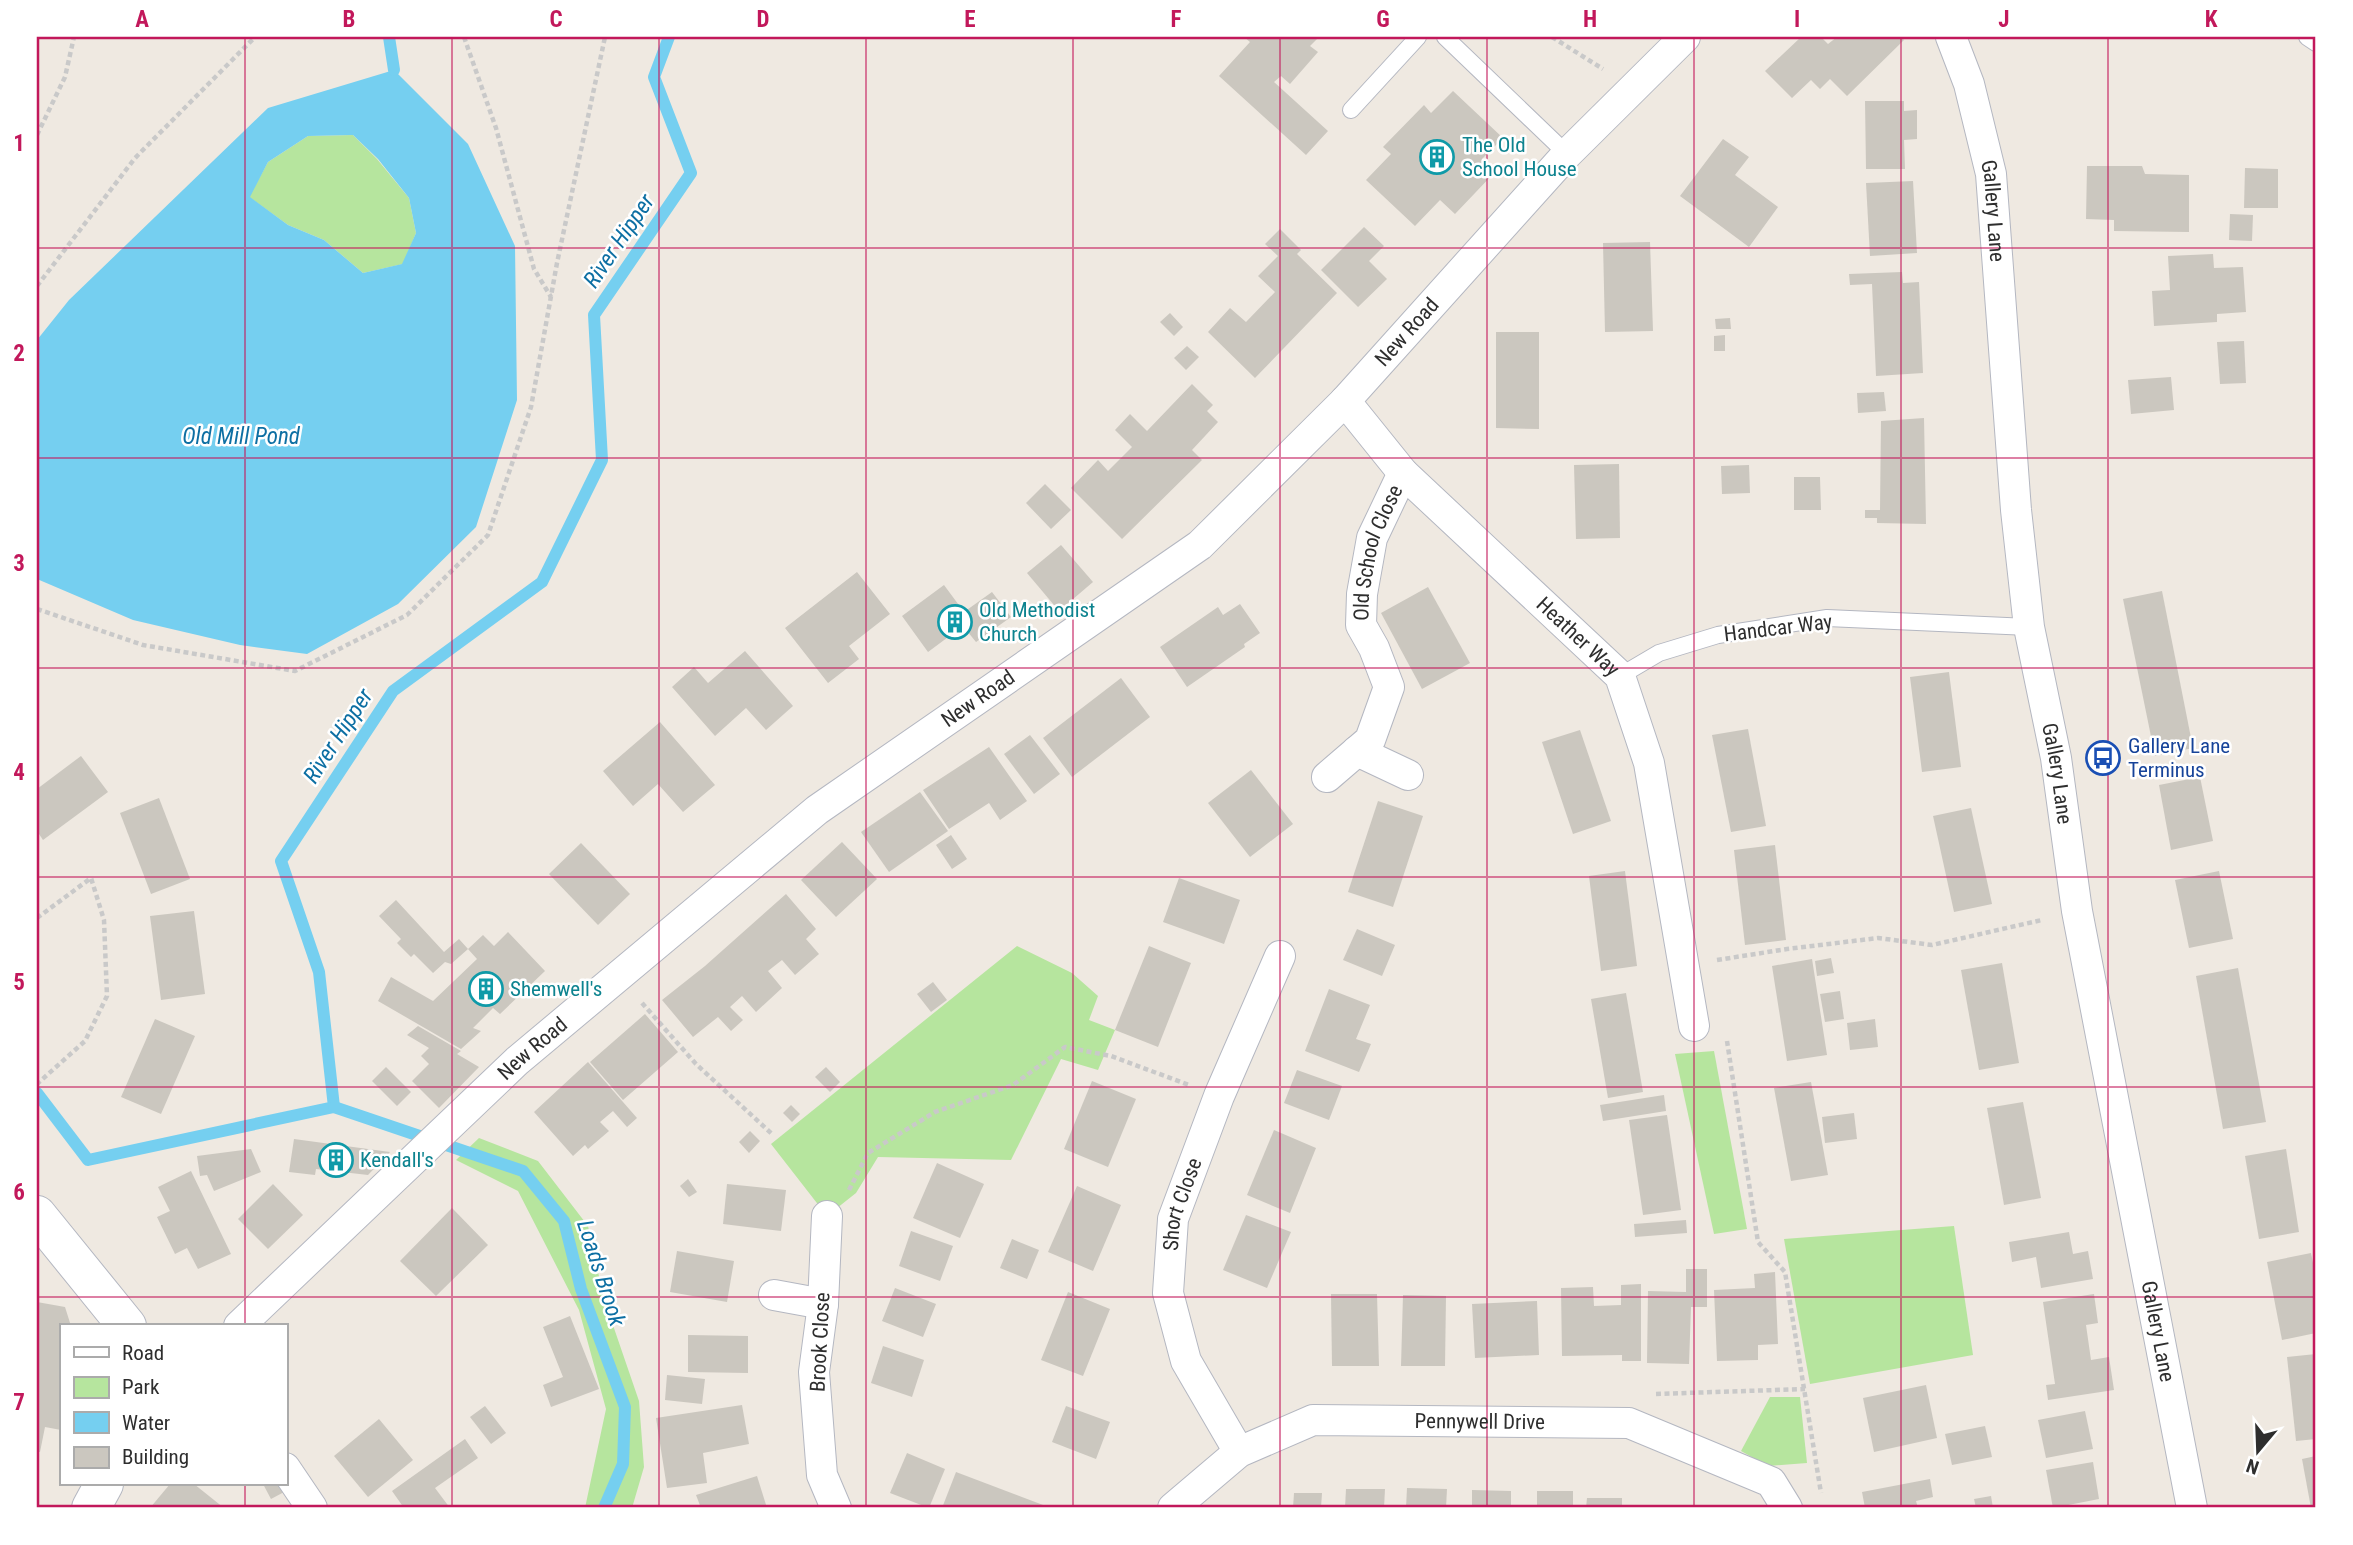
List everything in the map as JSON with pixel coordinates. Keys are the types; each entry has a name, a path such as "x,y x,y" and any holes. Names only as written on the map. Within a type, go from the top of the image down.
{"street":[{"name":"New Road","path":"241,1324 517,1061 817,810 1200,545 1345,401 1567,154 1685,37"},
{"name":"Gallery Lane","path":"1951,37 1969,84 1991,174 2016,510 2029,627 2056,758 2077,911 2192,1508"},
{"name":"Heather Way","path":"1345,401 1403,473 1620,676 1649,763 1694,1026"},
{"name":"Old School Close","path":"1327,777 1370,740 1389,687 1374,648 1361,625 1362,594 1372,538 1403,473"},
{"path":"1357,751 1408,775"},
{"name":"Short Close","path":"1239,1452 1186,1361 1168,1293 1173,1219 1219,1096 1280,956"},
{"path":"37,1215 125,1324"},
{"name":"Brook Close","path":"827,1216 823,1304 814,1372 822,1475 836,1508"},
{"path":"774,1295 823,1304"},
{"name":"Pennywell Drive","path":"1173,1508 1239,1452 1314,1420 1629,1423 1771,1482 1787,1508"},
{"path":"287,1471 312,1508"},
{"path":"91,1508 103,1486"}],"lane":[{"path":"1351,110 1418,37"},
{"path":"1445,37 1567,154"},
{"path":"2307,37 2316,43"},
{"name":"Handcar Way","path":"1620,676 1660,653 1718,635 1827,618 2029,627"}],"path":[{"path":"37,135 65,77 74,37"},
{"path":"37,286 135,158 255,37"},
{"path":"464,37 496,128 534,269 551,297"},
{"path":"37,609 143,645 295,671 407,615 488,535 531,407 605,37"},
{"path":"1552,37 1634,88"},
{"path":"37,918 91,878 104,920 107,996 85,1041 37,1084"},
{"path":"1732,957 1878,938 1933,945 2077,911"},
{"path":"618,976 696,1064 772,1134"},
{"path":"1694,1026 1724,1022 1758,1242 1785,1272 1821,1496"},
{"path":"827,1216 850,1188 867,1153 935,1112 1013,1085 1065,1047 1111,1056 1219,1096"},
{"path":"1654,1395 1805,1389"}],"green space":[{"path":"353,135 409,198 416,233 403,264 363,273 324,240 288,225 249,197 268,162 308,136"},
{"path":"1017,946 1072,973 1098,996 1089,1020 1115,1030 1098,1070 1061,1059 1011,1160 878,1157 856,1193 827,1216 771,1144"},
{"path":"1714,1051 1747,1229 1714,1234 1675,1054"},
{"path":"479,1138 538,1161 588,1226 604,1299 639,1401 644,1467 632,1508 585,1508 606,1409 579,1310 518,1191 456,1160"},
{"path":"1954,1226 1973,1355 1810,1384 1784,1239"},
{"path":"1770,1397 1800,1397 1807,1463 1768,1466 1741,1451"}],"water":[{"name":"Old Mill Pond","path":"394,70 468,144 515,246 517,400 476,527 398,604 307,654 240,645 133,620 37,579 37,340 69,300 268,108","holes":["353,135 378,159 409,198 416,233 402,264 363,273 324,240 288,225 250,197 268,162 308,136"]}],"building":[{"path":"1244,37 1319,37 1310,46 1318,52 1290,84 1281,76 1274,82 1328,131 1306,155 1219,76 1250,42"},
{"path":"1801,37 1821,37 1828,44 1837,37 1901,37 1904,40 1847,96 1830,79 1820,89 1811,80 1792,98 1765,71"},
{"name":"The Old School House","path":"1453,91 1503,138 1482,159 1495,172 1455,214 1440,200 1415,226 1366,180 1391,154 1383,147 1424,105 1431,113"},
{"path":"1865,101 1904,101 1904,111 1917,110 1917,139 1904,140 1905,169 1866,169"},
{"path":"1723,139 1749,157 1735,175 1778,207 1749,247 1680,196"},
{"path":"2087,166 2142,166 2145,174 2189,175 2189,232 2114,231 2114,220 2086,219"},
{"path":"2245,168 2278,169 2278,208 2244,208"},
{"path":"1913,181 1917,253 1870,256 1866,183"},
{"path":"2230,214 2253,215 2252,241 2229,240"},
{"path":"1364,227 1384,246 1369,261 1387,279 1358,307 1321,270"},
{"path":"1280,229 1301,250 1297,254 1337,293 1255,378 1208,332 1230,308 1246,322 1275,292 1258,276 1278,256 1265,244"},
{"path":"1650,242 1653,331 1605,332 1603,243"},
{"path":"2213,254 2214,268 2243,267 2246,312 2217,314 2217,322 2154,326 2152,291 2170,290 2168,256"},
{"path":"1902,272 1903,283 1919,282 1923,373 1876,376 1872,284 1850,285 1849,274"},
{"path":"1170,313 1183,327 1174,336 1160,322"},
{"path":"1730,318 1731,329 1716,329 1715,319"},
{"path":"1496,332 1539,332 1539,429 1496,428"},
{"path":"1725,335 1725,351 1714,351 1714,336"},
{"path":"2244,341 2246,383 2220,384 2217,342"},
{"path":"1187,346 1199,357 1186,370 1174,358"},
{"path":"2171,377 2174,410 2131,414 2128,380"},
{"path":"1192,384 1213,405 1207,411 1218,422 1192,450 1202,460 1122,539 1071,488 1098,460 1108,471 1132,447 1115,430 1130,414 1147,431"},
{"path":"1884,392 1886,411 1858,413 1857,393"},
{"path":"1924,418 1926,524 1877,523 1877,518 1865,518 1865,510 1880,510 1881,421"},
{"path":"1619,464 1620,538 1576,539 1574,465"},
{"path":"1749,465 1750,493 1722,494 1721,466"},
{"path":"1794,477 1820,477 1821,510 1794,510"},
{"path":"1045,484 1071,510 1051,529 1026,503"},
{"path":"1061,545 1093,582 1059,611 1027,573"},
{"path":"857,572 890,614 849,646 859,659 828,683 785,628"},
{"name":"Old Methodist Church","path":"944,585 964,612 992,592 1011,617 976,642 963,626 928,652 902,616"},
{"path":"1428,587 1470,663 1422,689 1381,613"},
{"path":"2162,591 2193,748 2155,756 2123,599"},
{"path":"1240,604 1260,633 1244,644 1245,647 1187,687 1160,647 1218,607 1223,615"},
{"path":"745,651 793,706 766,730 746,708 715,736 672,687 694,667 708,683"},
{"path":"1949,672 1961,767 1922,772 1910,677"},
{"path":"1121,678 1150,717 1072,777 1043,738"},
{"path":"660,722 715,785 683,812 658,784 633,806 603,771"},
{"path":"1748,729 1766,826 1731,832 1712,735"},
{"path":"1580,730 1611,821 1573,834 1542,742"},
{"path":"1030,735 1060,774 1034,794 1004,754"},
{"path":"989,747 1027,801 1000,820 989,803 949,829 923,790"},
{"path":"81,756 108,792 43,840 37,831 37,789"},
{"path":"1251,770 1293,824 1250,857 1208,803"},
{"path":"2200,777 2213,841 2171,850 2159,785"},
{"path":"920,792 948,831 889,872 861,832"},
{"path":"159,798 190,879 151,894 120,813"},
{"path":"1378,801 1423,816 1393,907 1348,892"},
{"path":"1971,808 1992,904 1954,912 1933,816"},
{"path":"951,835 967,859 952,869 936,845"},
{"path":"842,842 877,879 836,917 801,880"},
{"path":"581,843 630,894 598,925 549,874"},
{"path":"1775,845 1786,940 1745,945 1734,850"},
{"path":"1625,871 1637,966 1601,971 1589,876"},
{"path":"2219,871 2233,939 2189,948 2175,880"},
{"path":"1179,878 1240,900 1224,944 1163,922"},
{"path":"786,894 816,929 806,939 819,954 795,975 782,960 768,971 782,988 756,1012 742,996 730,1007 743,1020 731,1031 718,1017 693,1037 662,1000"},
{"path":"396,900 444,952 459,939 468,949 451,964 445,962 433,973 414,954 411,957 397,943 401,939 379,916"},
{"path":"194,911 205,994 161,1000 150,916"},
{"path":"1357,929 1395,945 1382,976 1343,960"},
{"name":"Shemwell's","path":"508,932 545,971 500,1014 493,1008 473,1028 481,1031 461,1049 378,1001 391,977 433,1001 477,959 468,949 483,935 494,946"},
{"path":"1149,946 1191,963 1158,1047 1115,1030"},
{"path":"1831,958 1834,973 1817,976 1815,961"},
{"path":"1812,959 1827,1055 1787,1061 1772,966"},
{"path":"2002,963 2019,1063 1979,1070 1961,970"},
{"path":"2238,968 2266,1122 2223,1129 2196,976"},
{"path":"933,982 947,1000 931,1012 917,994"},
{"path":"1329,989 1370,1005 1356,1039 1371,1044 1359,1072 1305,1051"},
{"path":"1840,991 1844,1019 1825,1022 1820,994"},
{"path":"1626,993 1643,1092 1608,1098 1591,999"},
{"path":"645,1014 678,1052 623,1100 590,1062"},
{"path":"155,1019 195,1036 161,1114 121,1097"},
{"path":"1875,1019 1878,1047 1850,1050 1847,1023"},
{"path":"418,1026 461,1051 457,1054 479,1067 439,1108 412,1081 429,1064 421,1056 429,1048 407,1035"},
{"path":"588,1062 637,1118 627,1127 613,1111 600,1122 609,1131 588,1149 585,1145 573,1156 534,1112"},
{"path":"386,1067 411,1092 397,1106 372,1081"},
{"path":"826,1067 840,1082 830,1092 815,1077"},
{"path":"1297,1070 1342,1086 1329,1120 1284,1103"},
{"path":"1092,1081 1136,1099 1108,1167 1064,1149"},
{"path":"1811,1082 1828,1175 1791,1181 1774,1088"},
{"path":"1664,1095 1666,1111 1603,1121 1600,1105"},
{"path":"2023,1102 2041,1198 2004,1205 1987,1108"},
{"path":"791,1105 800,1114 792,1122 783,1113"},
{"path":"1854,1113 1857,1139 1825,1143 1822,1117"},
{"path":"1667,1115 1681,1210 1643,1215 1629,1120"},
{"path":"1274,1130 1316,1148 1290,1213 1247,1195"},
{"path":"750,1131 760,1141 749,1153 739,1142"},
{"name":"Kendall's","path":"294,1139 390,1152 368,1175 316,1169 315,1175 289,1172"},
{"path":"251,1149 261,1172 214,1191 207,1175 200,1176 197,1156"},
{"path":"2286,1149 2299,1232 2259,1239 2245,1156"},
{"path":"937,1163 984,1184 960,1238 913,1218"},
{"path":"191,1171 231,1254 198,1269 187,1248 175,1254 157,1217 170,1211 158,1187"},
{"path":"688,1179 697,1192 689,1197 680,1186"},
{"path":"273,1184 303,1215 268,1249 238,1219"},
{"path":"727,1184 786,1190 781,1231 723,1224"},
{"path":"1077,1186 1121,1205 1093,1271 1048,1252"},
{"path":"452,1208 488,1245 436,1296 400,1261"},
{"path":"1246,1215 1291,1232 1267,1288 1223,1270"},
{"path":"1686,1220 1687,1233 1635,1237 1634,1224"},
{"path":"911,1231 953,1246 940,1281 899,1266"},
{"path":"2069,1232 2073,1254 2088,1251 2093,1279 2041,1288 2036,1257 2012,1262 2009,1242"},
{"path":"1012,1239 1039,1250 1027,1279 1000,1268"},
{"path":"677,1251 734,1261 727,1302 670,1292"},
{"path":"2311,1253 2316,1278 2316,1333 2282,1340 2267,1262"},
{"path":"1686,1269 1707,1269 1707,1307 1691,1307 1689,1364 1647,1363 1648,1291 1686,1292"},
{"path":"1775,1272 1778,1344 1758,1345 1758,1360 1717,1361 1714,1290 1755,1288 1754,1274"},
{"path":"1641,1284 1641,1361 1622,1361 1622,1355 1562,1356 1561,1288 1593,1287 1594,1306 1621,1305 1621,1285"},
{"path":"895,1288 936,1304 923,1337 882,1321"},
{"path":"1068,1292 1110,1309 1083,1376 1041,1360"},
{"path":"1331,1294 1377,1294 1379,1366 1332,1366"},
{"path":"2094,1294 2098,1323 2086,1325 2091,1360 2109,1357 2114,1390 2048,1400 2046,1385 2055,1384 2043,1302"},
{"path":"1403,1295 1446,1296 1445,1366 1401,1366"},
{"path":"1537,1301 1539,1355 1475,1358 1472,1304"},
{"path":"37,1302 65,1307 70,1324 60,1324 60,1430 45,1427 40,1452 37,1452"},
{"path":"570,1316 599,1389 551,1407 543,1385 563,1377 543,1327"},
{"path":"688,1335 748,1336 748,1373 688,1372"},
{"path":"883,1346 924,1360 912,1397 871,1383"},
{"path":"2316,1354 2316,1439 2296,1441 2287,1357"},
{"path":"667,1375 705,1379 702,1404 665,1400"},
{"path":"1926,1385 1937,1438 1874,1452 1863,1398"},
{"path":"742,1405 749,1444 703,1453 707,1483 667,1488 656,1418"},
{"path":"485,1406 506,1433 491,1444 470,1417"},
{"path":"1066,1406 1110,1422 1096,1459 1052,1442"},
{"path":"2085,1411 2093,1449 2046,1458 2038,1420"},
{"path":"379,1419 413,1460 368,1497 334,1456"},
{"path":"1985,1426 1992,1457 1952,1465 1945,1434"},
{"path":"465,1439 478,1458 435,1488 450,1508 404,1508 392,1491"},
{"path":"907,1453 945,1469 929,1508 890,1493"},
{"path":"2316,1456 2316,1508 2311,1508 2302,1459"},
{"path":"2093,1462 2099,1499 2053,1508 2046,1470"},
{"path":"956,1472 1051,1508 942,1508"},
{"path":"757,1476 767,1508 701,1508 696,1495"},
{"path":"1930,1479 1933,1497 1916,1501 1918,1508 1865,1508 1862,1492"},
{"path":"168,1486 196,1486 224,1508 150,1508"},
{"path":"264,1486 284,1486 286,1491 271,1499"},
{"path":"1407,1488 1447,1489 1446,1508 1406,1508"},
{"path":"1346,1489 1385,1489 1384,1508 1345,1508"},
{"path":"1472,1490 1511,1491 1511,1508 1472,1508"},
{"path":"1537,1491 1573,1491 1573,1508 1537,1508"},
{"path":"1294,1493 1322,1493 1321,1508 1293,1508"},
{"path":"1991,1496 1993,1508 1976,1508 1974,1499"},
{"path":"1587,1498 1622,1498 1622,1508 1586,1508"}],"waterway":[{"path":"389,37 394,70"},
{"name":"River Hipper","path":"37,1093 88,1160 334,1107 319,972 281,861 393,691 542,582 602,460 594,315 691,173 654,77 669,37"},
{"name":"Loads Brook","path":"334,1107 523,1171 564,1221 581,1289 625,1407 623,1464 604,1508"}],"place":[{"name":"The Old School House","path":"1437,157"},
{"name":"Old Methodist Church","path":"955,622"},
{"name":"Gallery Lane Terminus","path":"2103,758"},
{"name":"Shemwell's","path":"486,989"},
{"name":"Kendall's","path":"336,1160"}]}
